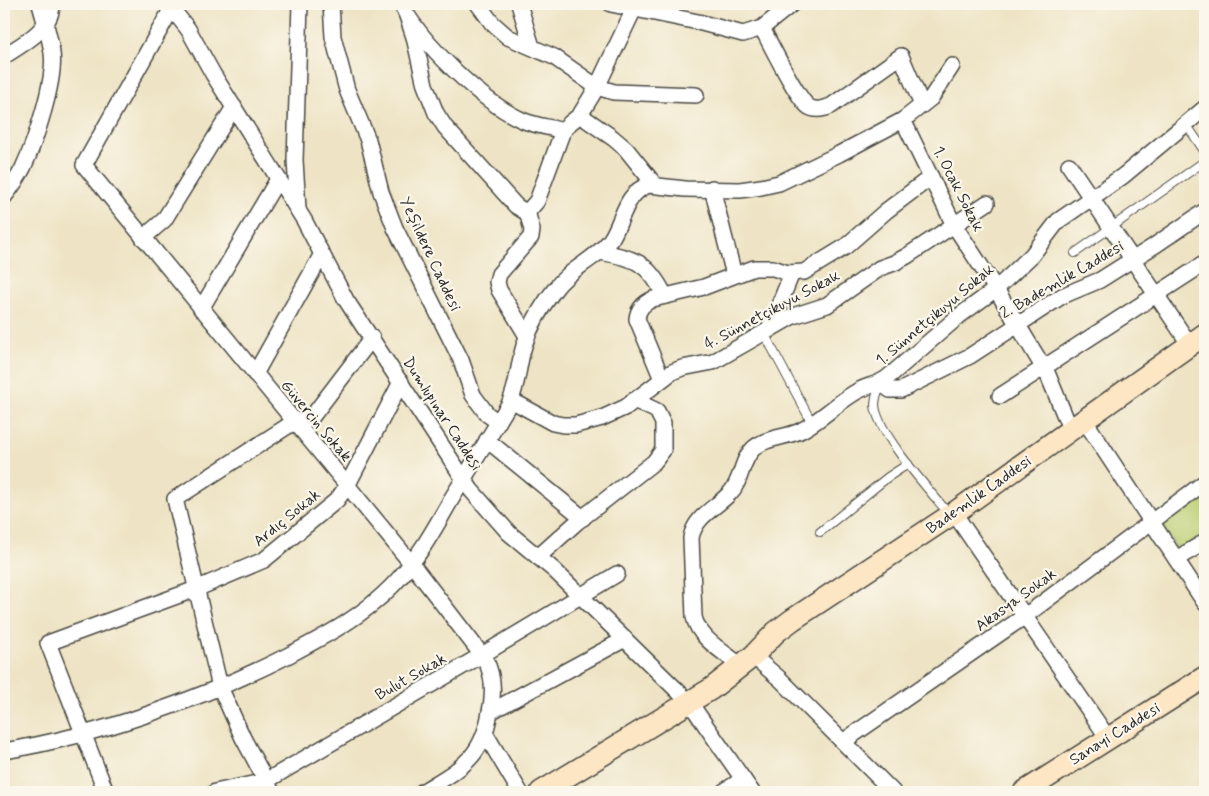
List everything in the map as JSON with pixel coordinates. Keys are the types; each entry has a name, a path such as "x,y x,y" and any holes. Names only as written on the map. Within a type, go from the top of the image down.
{"street":[{"path":"4,197 23,168 32,146 48,91 53,63 40,4"},
{"path":"4,56 28,40 45,25 51,12 52,4"},
{"path":"298,211 296,160 300,4"},
{"name":"Yeşildere Caddesi","path":"331,4 333,37 339,63 347,90 368,140 381,192 392,219 462,360 474,395 487,414 498,422"},
{"path":"478,4 500,31 508,37 554,57 597,87 614,92 696,95"},
{"path":"519,4 532,47"},
{"path":"611,4 698,22 736,33 749,33 762,28 792,4"},
{"name":"Dumlupınar Caddesi","path":"170,6 188,29 298,211 338,286 463,480 509,533 581,596 690,703 752,792"},
{"name":"Güvercin Sokak","path":"170,6 84,165 411,563 488,665 492,678 490,712 485,733 475,753 466,763 422,792"},
{"path":"404,9 448,64 486,96 521,120 564,130"},
{"path":"404,9 414,37 425,85 440,121 519,208 522,211 527,211"},
{"path":"527,211 538,198 564,130 580,115 597,87 634,9"},
{"path":"762,28 800,97 810,108 825,109 836,103 901,56 922,105"},
{"path":"4,751 83,733 220,687 262,669 346,624 380,598 394,584 433,531 511,400 527,336 541,310 562,280 577,267 600,252 612,237 633,194 644,187 655,185 685,189 752,189 779,182 840,154 903,120 938,89 952,66"},
{"path":"144,238 164,220 234,107"},
{"name":"1. Sünnetçikuyu Sokak","path":"893,792 844,741 780,680 702,635 694,617 692,533 701,518 731,492 740,477 747,456 755,447 794,434 858,391 881,383 959,316 996,289 1032,255 1053,226 1124,176 1205,108"},
{"path":"580,115 620,144 655,185"},
{"name":"1. Ocak Sokak","path":"903,120 954,225 1018,324 1078,426 1152,522 1205,603"},
{"path":"1069,165 1157,295 1198,339"},
{"path":"662,379 637,318 640,308 646,302 653,298 704,287 754,268 773,268 792,273 804,272 837,253 886,211 931,177"},
{"path":"201,309 278,179"},
{"path":"712,188 734,275"},
{"name":"4. Sünnetçikuyu Sokak","path":"511,400 541,418 563,426 590,422 602,418 616,412 672,372 682,368 713,362 793,316 832,302 880,268 907,256 987,203"},
{"path":"527,211 532,230 530,237 499,274 497,282 499,290 527,336"},
{"name":"2. Bademlik Caddesi","path":"881,383 890,390 895,391 910,388 970,356 1062,296 1090,286 1133,260 1205,211"},
{"path":"600,252 626,257 645,267 656,280 665,296"},
{"path":"255,374 322,254"},
{"path":"1000,396 1202,266"},
{"path":"766,331 792,273"},
{"path":"269,787 243,738 220,687 175,499 294,422 311,418 372,338"},
{"name":"Bademlik Caddesi","path":"541,792 690,703 747,661 776,632 800,614 952,515 1198,339"},
{"name":"Ardıç Sokak","path":"83,733 48,643 196,589 264,560 337,500 347,486 401,382"},
{"path":"538,557 583,518 654,462 663,450 663,423 660,416 652,408 634,400"},
{"path":"487,440 583,518"},
{"name":"Akasya Sokak","path":"844,741 1025,616 1205,482"},
{"path":"952,515 1025,616 1108,738"},
{"path":"1176,559 1205,542"},
{"name":"Bulut Sokak","path":"215,792 269,787 617,574"},
{"path":"490,712 625,639"},
{"name":"Sanayi Caddesi","path":"1024,792 1205,677"},
{"path":"83,733 106,792"},
{"path":"485,733 520,792"},
{"path":"723,792 743,779"}],"lane":[{"path":"1186,124 1205,152"},
{"path":"1075,253 1205,161"},
{"path":"766,331 812,423"},
{"path":"881,383 876,398 878,416 908,464 952,515"},
{"path":"820,532 888,477 908,464"}],"green space":[{"path":"1205,492 1205,534 1178,550 1162,525"}]}
